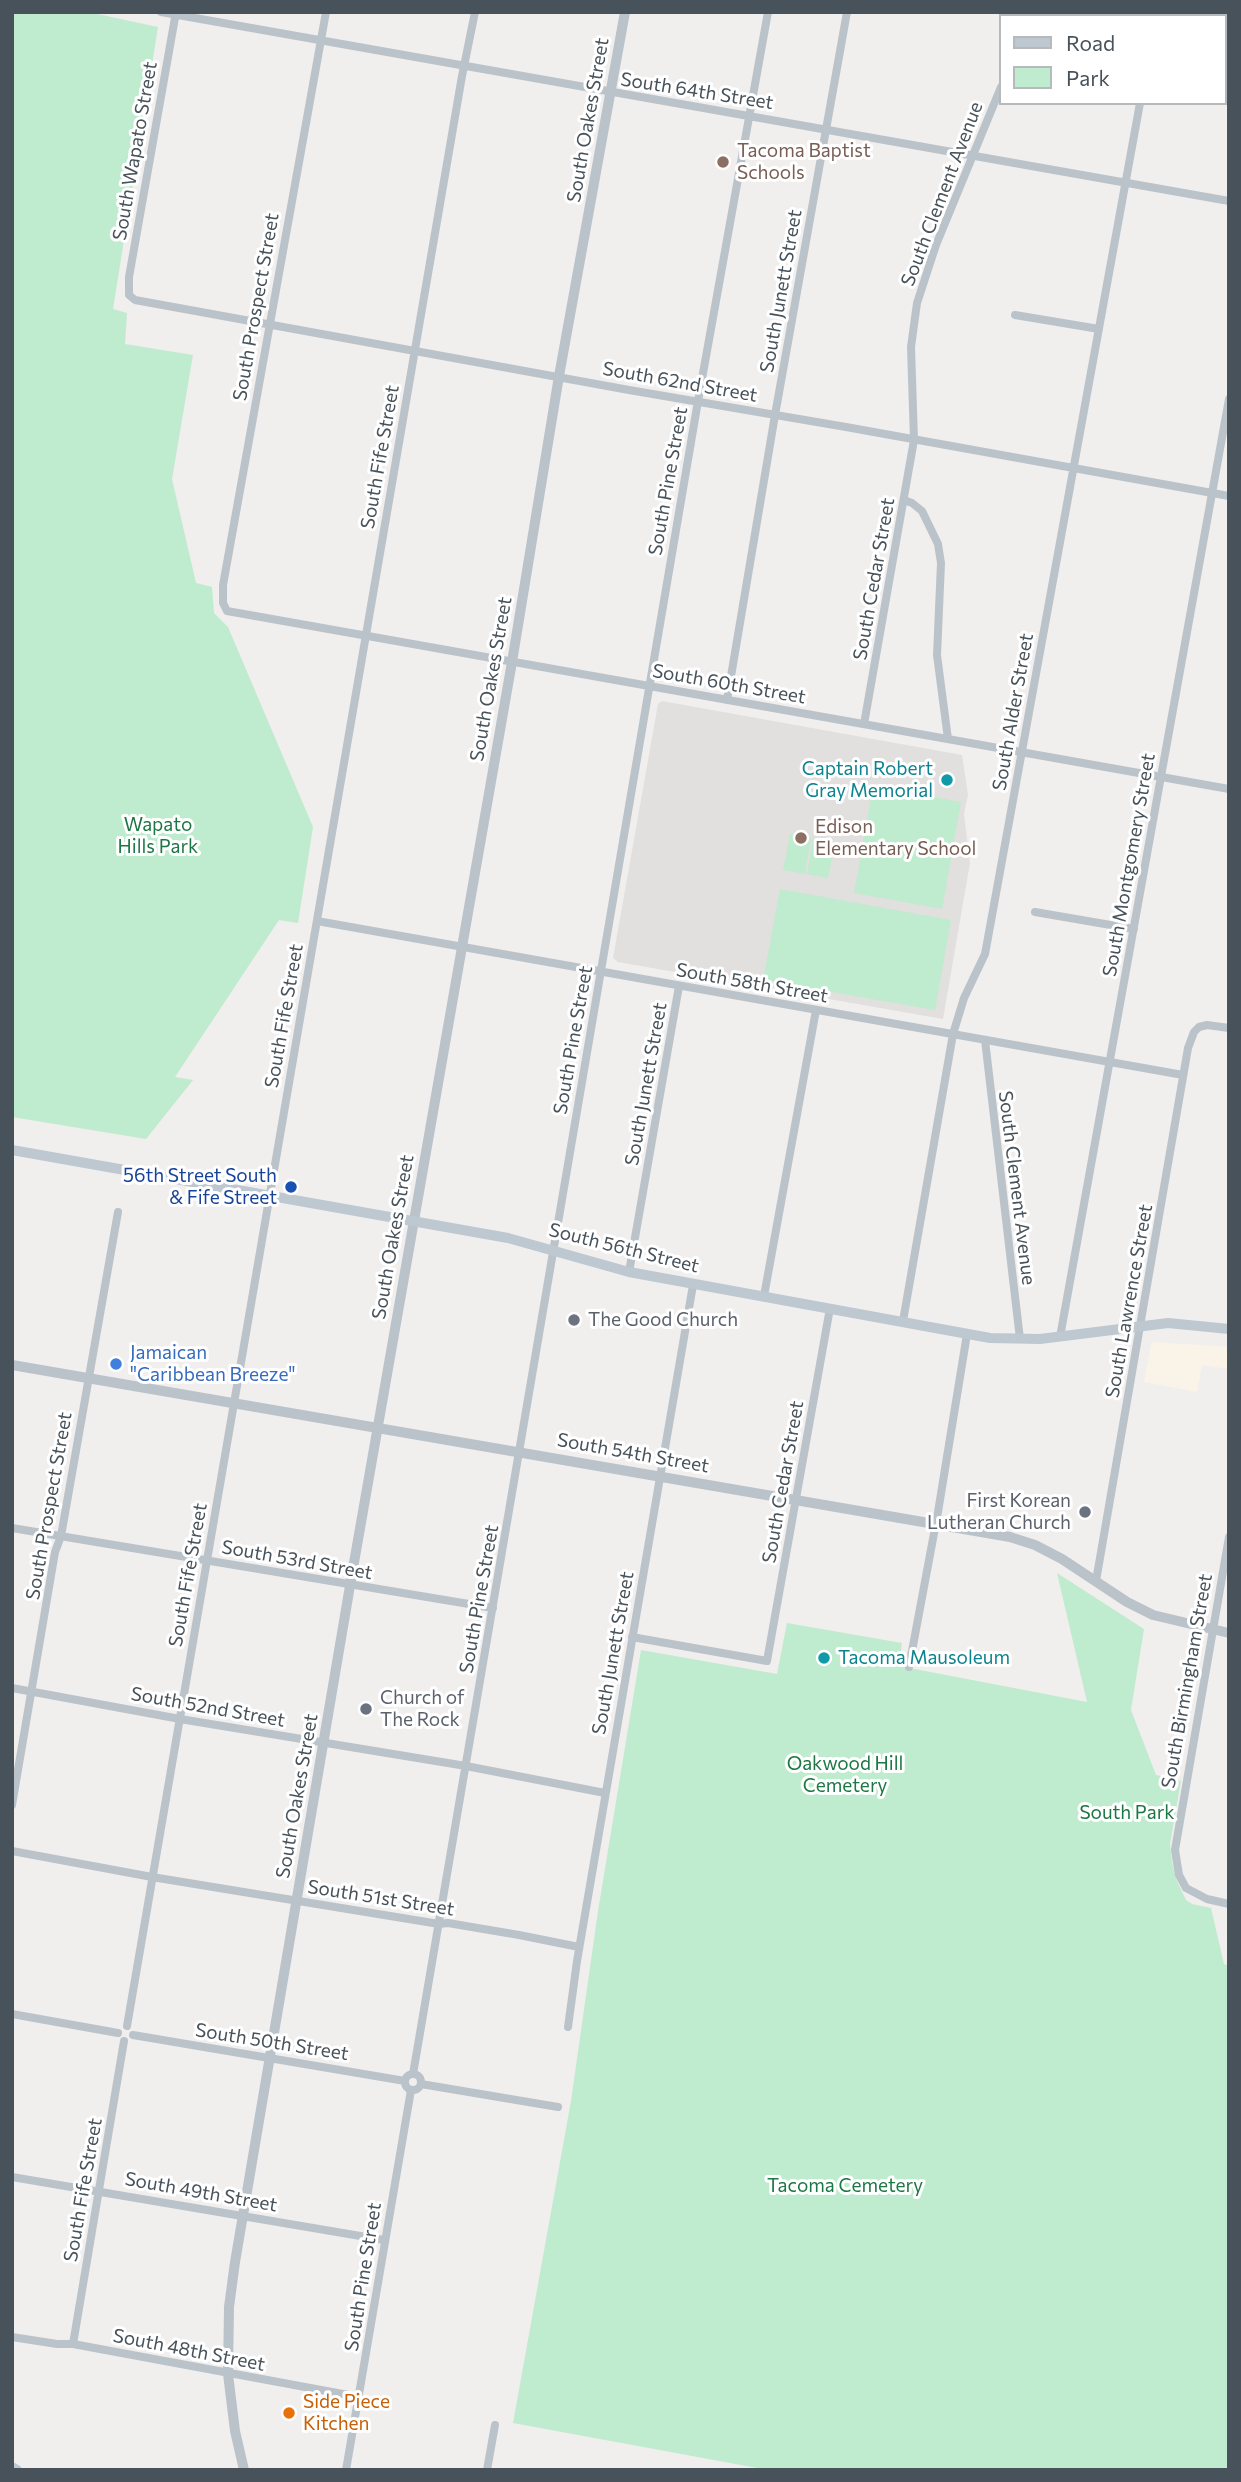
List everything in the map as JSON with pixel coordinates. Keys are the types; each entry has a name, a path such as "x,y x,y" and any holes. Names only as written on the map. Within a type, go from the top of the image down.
{"main road":[{"name":"South 56th Street","path":"12,1150 508,1238 628,1272 967,1335 1020,1339 1060,1337 1183,1323 1229,1329"}],"street":[{"name":"South 64th Street","path":"161,12 1229,201"},
{"name":"South Prospect Street","path":"225,608 223,585 326,12"},
{"name":"South Fife Street","path":"127,2026 475,12"},
{"name":"South Oakes Street","path":"244,2470 235,2431 228,2374 229,2307 243,2216 512,662 558,376 625,12"},
{"name":"South Pine Street","path":"413,2074 698,401 768,12"},
{"name":"South Junett Street","path":"727,700 847,12"},
{"name":"South Wapato Street","path":"129,295 129,277 176,14"},
{"name":"South Clement Avenue","path":"914,440 911,361 914,317 926,271 1000,89"},
{"name":"South Alder Street","path":"903,1321 953,1034 964,998 985,954 1140,105"},
{"name":"South 62nd Street","path":"129,295 144,303 1229,496"},
{"path":"1015,315 1099,329"},
{"name":"South Montgomery Street","path":"1060,1337 1229,399"},
{"name":"South Cedar Street","path":"864,724 914,440"},
{"path":"904,500 922,512 938,544 941,563 937,655 948,739"},
{"name":"South 60th Street","path":"225,608 236,614 1229,789"},
{"path":"1035,912 1134,929"},
{"name":"South 58th Street","path":"317,921 1183,1075"},
{"name":"South Junett Street","path":"628,1272 679,986"},
{"path":"764,1296 816,1010"},
{"name":"South Lawrence Street","path":"1096,1581 1189,1042 1197,1028 1207,1025 1229,1028"},
{"name":"South Clement Avenue","path":"985,1040 1020,1339"},
{"name":"South Prospect Street","path":"12,1805 55,1552 61,1536 118,1212"},
{"name":"South Junett Street","path":"568,2027 579,1947 693,1285"},
{"name":"South Cedar Street","path":"632,1637 767,1661 830,1308"},
{"path":"909,1667 967,1335"},
{"name":"South 54th Street","path":"12,1364 1010,1537 1035,1545 1153,1615 1229,1633"},
{"name":"South 53rd Street","path":"12,1528 493,1608"},
{"name":"South Birmingham Street","path":"1229,1537 1175,1850 1177,1866 1186,1888 1207,1899 1229,1903"},
{"name":"South 52nd Street","path":"12,1688 180,1719 466,1766 606,1793"},
{"name":"South 51st Street","path":"12,1851 152,1877 439,1924 448,1923 579,1947"},
{"path":"12,2014 118,2033"},
{"path":"127,2026 133,2030 129,2040 124,2041 118,2033 120,2028 127,2026"},
{"name":"South 50th Street","path":"133,2035 405,2081"},
{"name":"South Fife Street","path":"73,2344 124,2041"},
{"path":"413,2074 419,2076 421,2084 419,2088 411,2090 405,2081 413,2074"},
{"path":"421,2084 558,2107"},
{"name":"South Pine Street","path":"346,2470 411,2090"},
{"name":"South 49th Street","path":"12,2177 384,2239"},
{"name":"South 48th Street","path":"12,2337 73,2344 359,2397"},
{"path":"487,2470 495,2425"}],"shaded area":[{"name":"Edison Elementary School","path":"662,701 962,755 968,795 964,814 970,863 943,1019 618,962 613,958 658,704"},
{"path":"1154,1342 1229,1347 1229,1369 1202,1365 1197,1392 1144,1382 1151,1345"}],"green space":[{"name":"Wapato Hills Park","path":"12,12 88,12 158,27 113,309 127,313 125,344 193,355 172,479 196,583 212,587 214,613 228,627 313,827 298,923 279,920 175,1077 193,1080 146,1139 12,1117"},
{"path":"873,786 961,802 942,909 854,893"},
{"path":"790,834 811,838 805,874 783,870"},
{"path":"813,838 835,842 828,878 807,874"},
{"path":"780,889 951,920 935,1010 763,980"},
{"name":"Tacoma Cemetery","path":"1057,1573 1144,1629 1131,1710 1156,1775 1181,1781 1170,1844 1176,1879 1186,1900 1211,1908 1224,1964 1229,1966 1229,2470 768,2470 513,2423 571,2101 598,1911 641,1650 777,1674 787,1623 902,1643 899,1666 1087,1702"}],"place":[{"name":"Tacoma Baptist Schools","path":"723,162"},
{"name":"Captain Robert Gray Memorial","path":"947,780"},
{"name":"Edison Elementary School","path":"801,838"},
{"name":"56th Street South & Fife Street","path":"291,1187"},
{"name":"The Good Church","path":"574,1320"},
{"name":"Jamaican \"Caribbean Breeze\"","path":"116,1364"},
{"name":"First Korean Lutheran Church","path":"1085,1512"},
{"name":"Tacoma Mausoleum","path":"824,1658"},
{"name":"Church of The Rock","path":"366,1709"},
{"name":"Side Piece Kitchen","path":"289,2413"}],"park label":[{"name":"Oakwood Hill Cemetery","path":"845,1775"},
{"name":"South Park","path":"1127,1813"}]}
